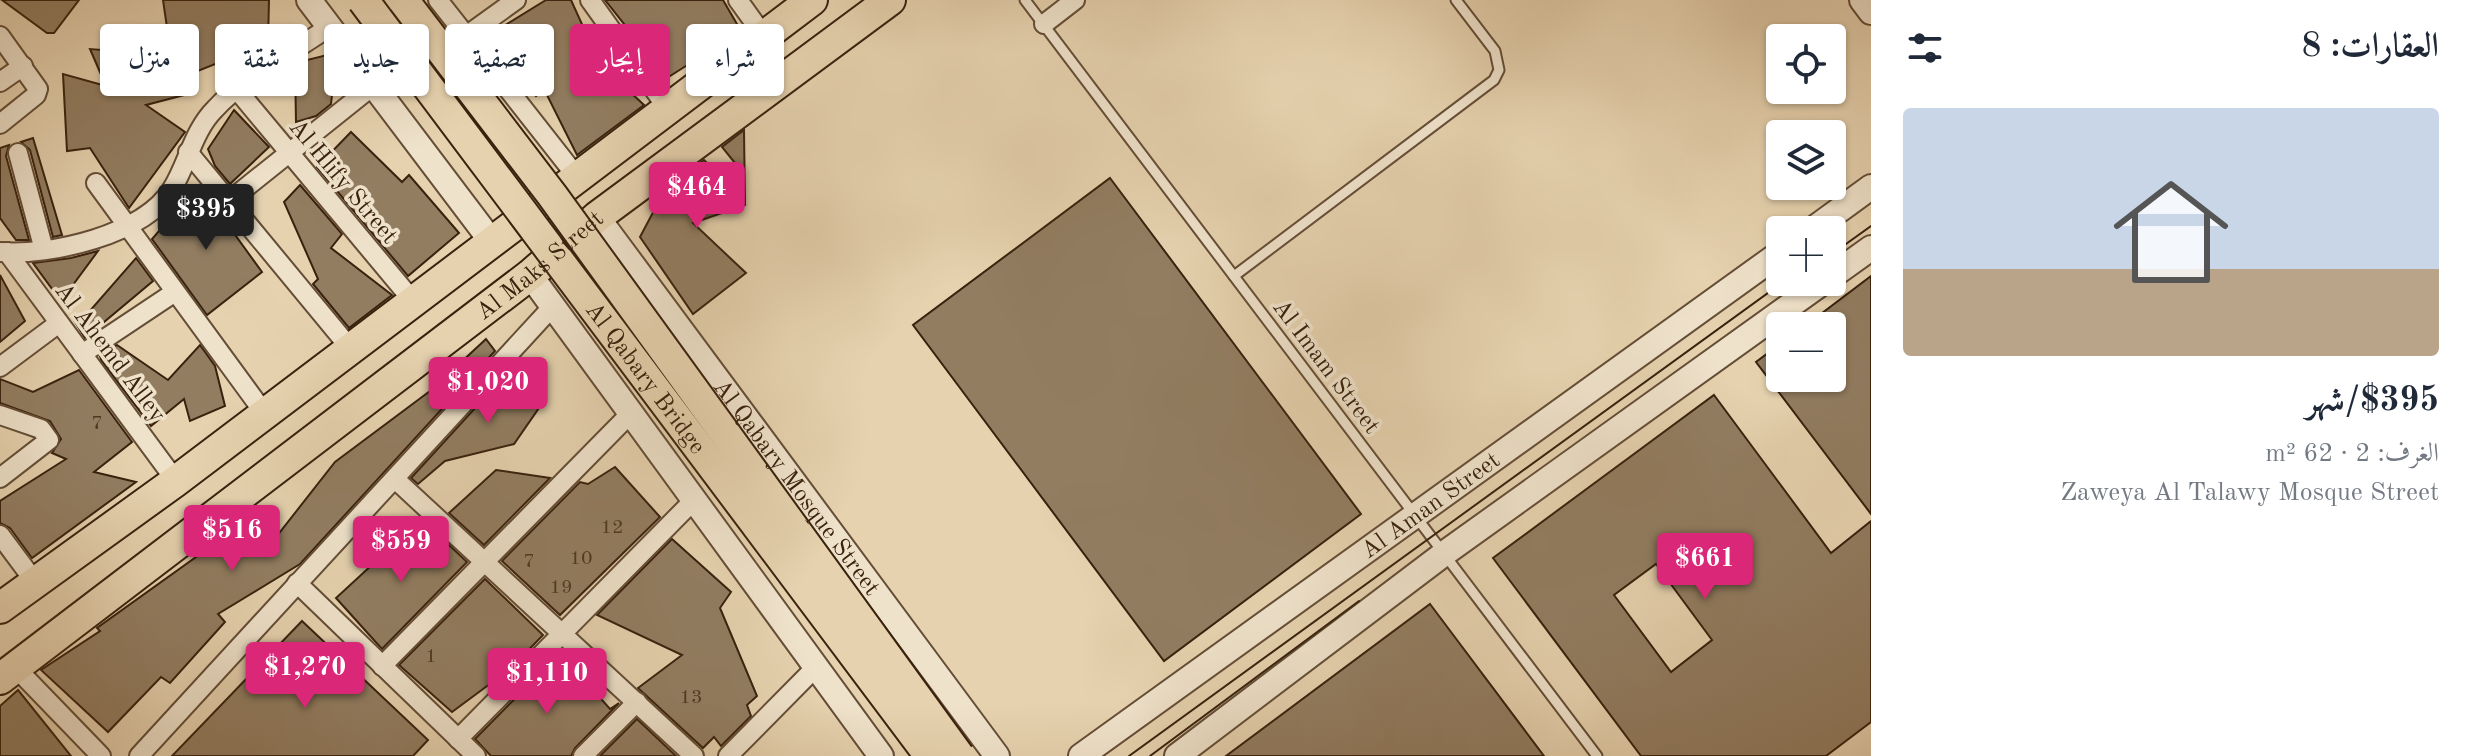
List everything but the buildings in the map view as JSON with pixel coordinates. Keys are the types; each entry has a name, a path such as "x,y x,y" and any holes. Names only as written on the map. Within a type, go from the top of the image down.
{"main road":[{"name":"Al Qabary Bridge","path":"363,0 930,756"},
{"name":"Al Qabary Bridge","path":"403,0 552,195 959,756"},
{"name":"Al Maks Street","path":"780,24 812,0"},
{"name":"Al Maks Street","path":"7,673 530,275 597,217 890,0"},
{"name":"Al Maks Street","path":"0,608 176,481 686,95"}],"street":[{"path":"309,0 327,24"},
{"path":"438,0 457,24"},
{"path":"483,24 516,0"},
{"path":"590,0 668,109"},
{"path":"738,0 755,24"},
{"path":"1044,24 1075,0"},
{"path":"1862,0 1871,12"},
{"path":"0,36 35,83 36,95 0,124"},
{"path":"0,82 23,66"},
{"path":"4,252 44,250 127,228 157,208 170,192 188,152 214,109 231,96"},
{"name":"Al Hlify Street","path":"242,96 413,301"},
{"path":"229,201 360,96"},
{"path":"382,96 492,242"},
{"path":"513,96 577,177"},
{"path":"188,152 350,348"},
{"path":"18,153 44,250"},
{"path":"96,183 265,414"},
{"path":"1831,216 1871,187"},
{"name":"Al Qabary Mosque Street","path":"597,217 997,756"},
{"path":"1846,266 1871,248"},
{"name":"Al Ahemd Alley","path":"4,252 176,481"},
{"name":"Al Aman Street","path":"1081,756 1766,263"},
{"path":"530,275 814,669 881,756"},
{"path":"82,354 175,292"},
{"name":"Al Aman Street","path":"1177,756 1445,553 1803,296"},
{"path":"140,756 553,306"},
{"path":"0,367 59,323"},
{"path":"382,666 631,413"},
{"path":"0,415 41,429 49,440 0,478"},
{"path":"395,479 694,756"},
{"path":"458,739 694,500"},
{"path":"0,535 35,582"},
{"path":"297,583 476,756"},
{"path":"728,756 814,669"},
{"path":"7,673 101,756"},
{"path":"583,756 637,702"}],"lane":[{"name":"Al Imam Street","path":"1025,0 1597,756"},
{"path":"1234,276 1494,80 1499,70 1495,51 1456,0"}],"tram line":[{"path":"1846,244 1871,226"},
{"path":"1129,756 1766,294"},
{"path":"1150,756 1359,601"}]}
